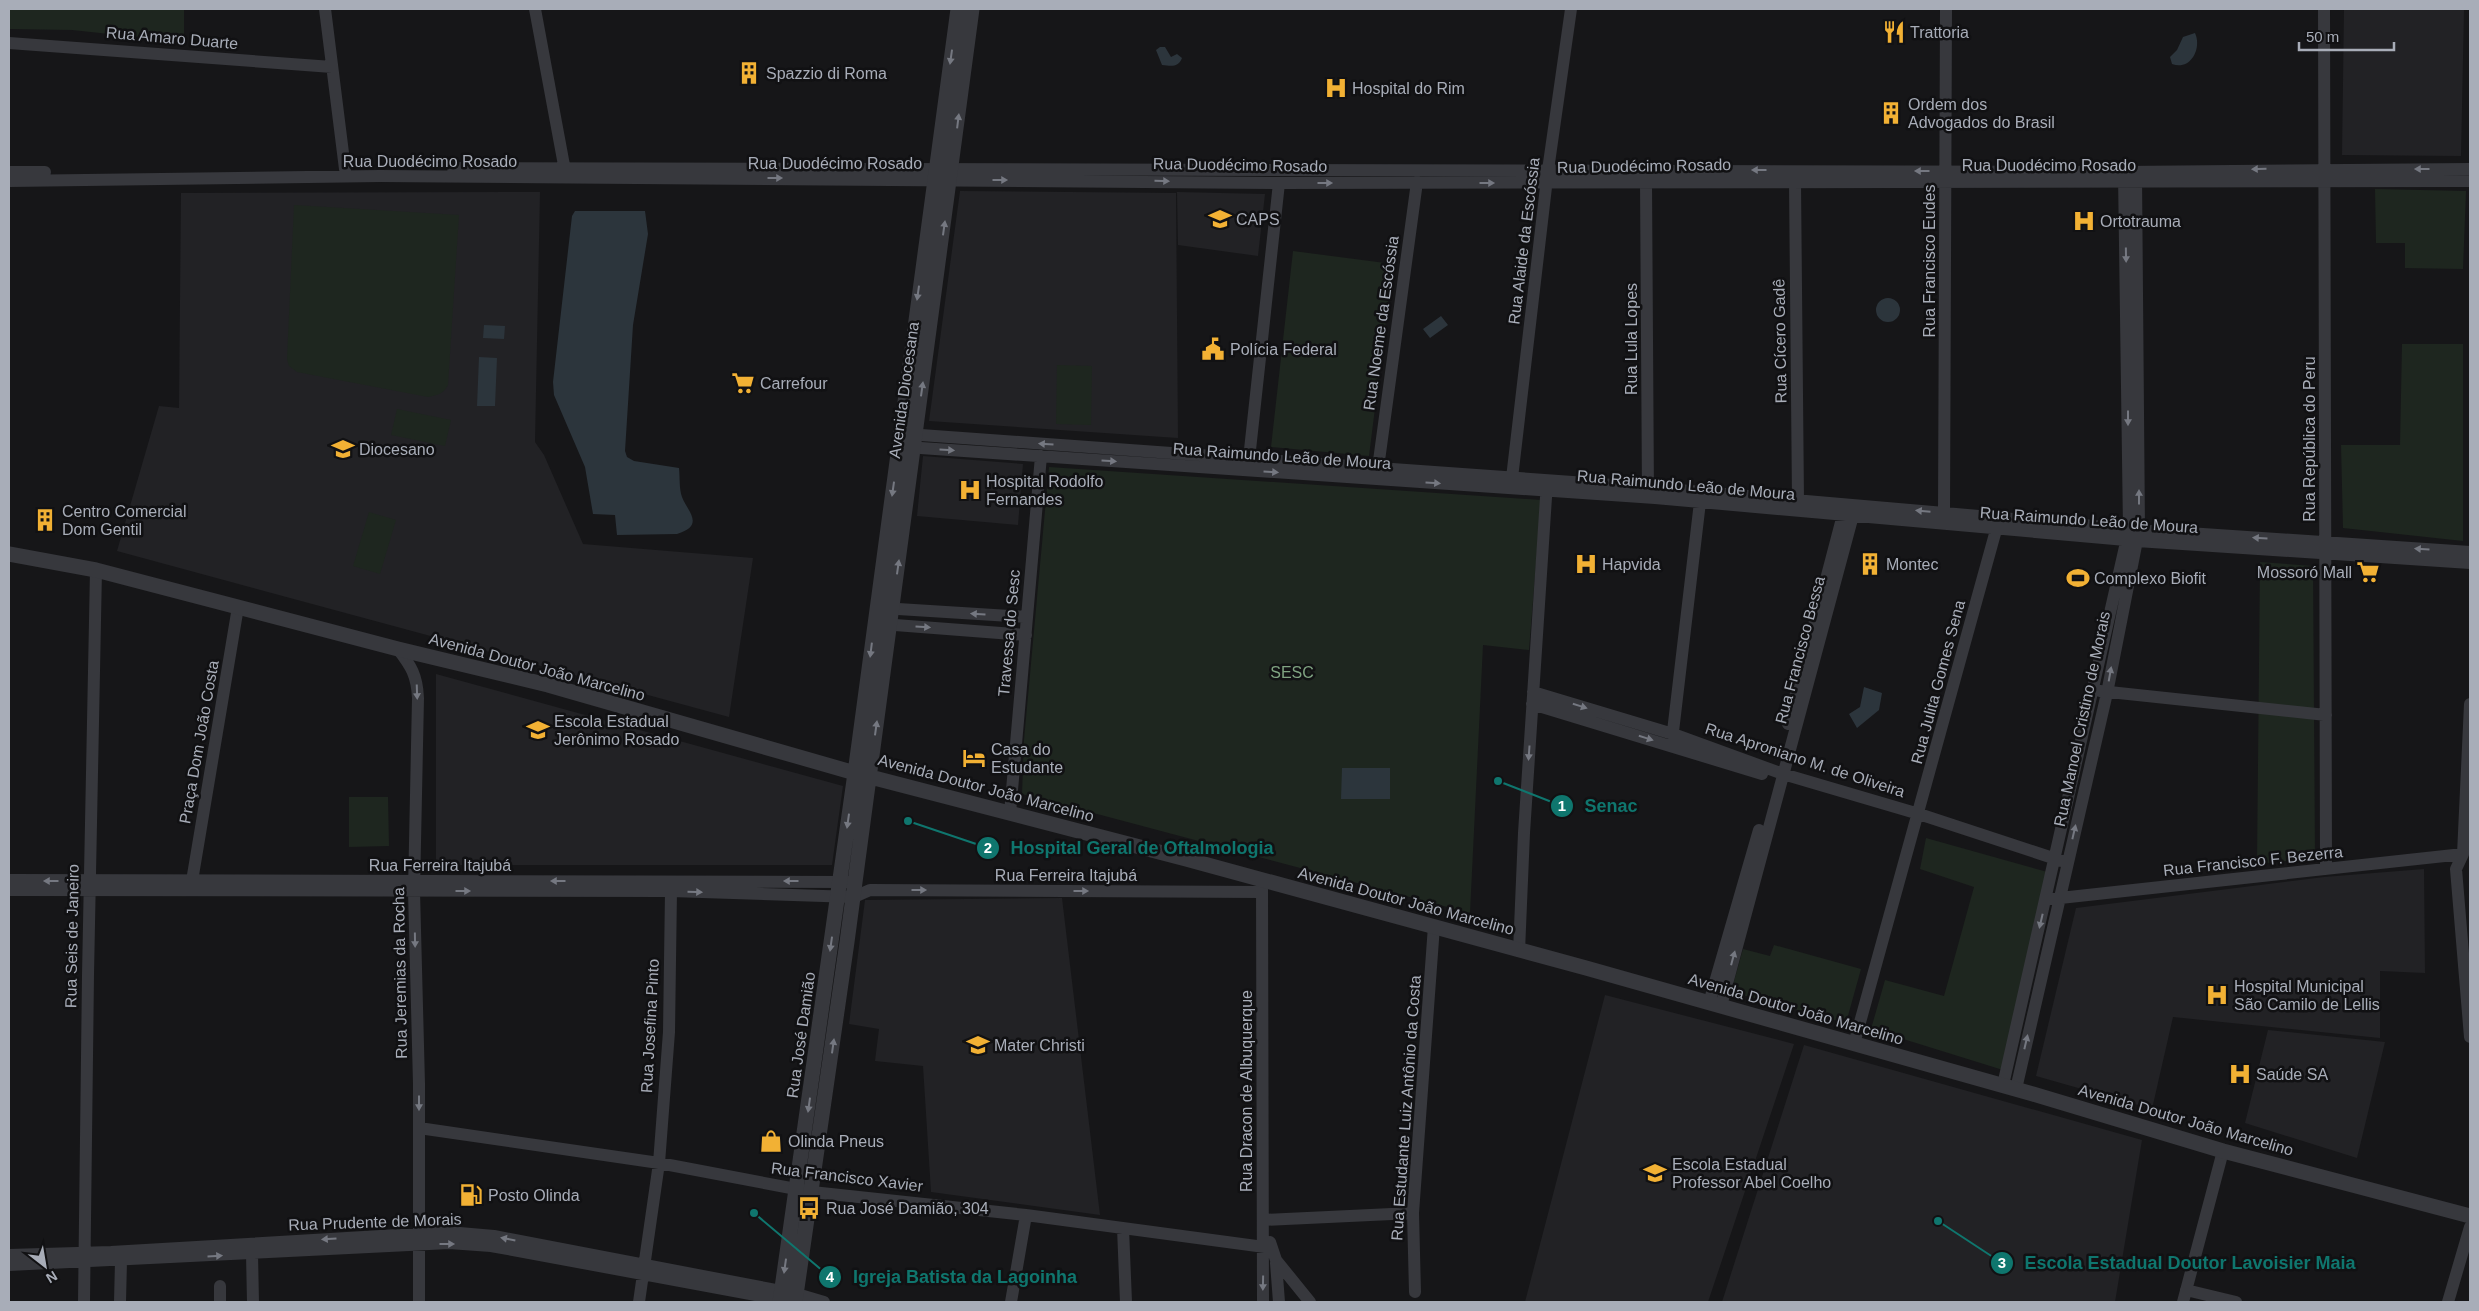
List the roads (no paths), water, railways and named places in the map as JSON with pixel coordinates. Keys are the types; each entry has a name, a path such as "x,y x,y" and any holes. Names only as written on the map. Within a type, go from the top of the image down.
{"street":[{"path":"325,9 345,169"},
{"path":"535,9 565,173"},
{"name":"Avenida Diocesana","path":"863,774 874,624 958,9"},
{"name":"Avenida Diocesana","path":"863,774 890,625 972,9"},
{"name":"Rua Alaide da Escóssia","path":"1512,478 1548,170 1571,9"},
{"name":"Rua Francisco Eudes","path":"1944,513 1946,9"},
{"name":"Rua República do Peru","path":"2324,9 2326,869"},
{"name":"Rua Amaro Duarte","path":"9,43 332,67"},
{"name":"Rua Duodécimo Rosado","path":"9,172 345,169 565,173 935,174 1279,183 1795,182 1946,176"},
{"name":"Rua Duodécimo Rosado","path":"951,175 1548,170 2130,177 2324,174 2470,169"},
{"name":"Rua Duodécimo Rosado","path":"9,181 565,173"},
{"name":"Rua Duodécimo Rosado","path":"2324,174 2470,181"},
{"name":"Rua Manoel Cristino de Morais","path":"2009,1087 2060,865 2107,693 2133,535 2130,177"},
{"name":"Rua Lula Lopes","path":"1646,181 1648,493"},
{"name":"Rua Noeme da Escóssia","path":"1378,468 1417,182"},
{"name":"Rua Cícero Gadê","path":"1795,182 1798,500"},
{"path":"1250,459 1279,183"},
{"name":"Rua Raimundo Leão de Moura","path":"899,440 1041,456 1547,485 1648,493 1798,500 1850,510 1996,530 2133,535 2325,547 2470,552"},
{"name":"Rua Raimundo Leão de Moura","path":"915,442 1250,459 1512,478 1547,485"},
{"name":"Travessa do Sesc","path":"1010,813 1041,456"},
{"path":"1519,951 1547,485"},
{"name":"Rua Raimundo Leão de Moura","path":"1648,493 1700,502 1944,513 2133,535"},
{"path":"1672,740 1700,502"},
{"name":"Rua Francisco Bessa","path":"1715,1004 1850,510"},
{"name":"Rua Julita Gomes Sena","path":"1854,1044 1918,818 1996,530"},
{"name":"Rua Manoel Cristino de Morais","path":"2060,865 2093,689 2133,535"},
{"name":"Rua Raimundo Leão de Moura","path":"2325,547 2470,563"},
{"name":"Avenida Doutor João Marcelino","path":"9,554 96,570 398,649 548,685 863,774 1010,813 1262,886 1434,926 2009,1087 2223,1151 2470,1216"},
{"name":"Rua Seis de Janeiro","path":"84,1302 89,886 96,570"},
{"name":"Praça Dom João Costa","path":"192,881 238,607"},
{"path":"877,608 1027,617"},
{"path":"874,624 1026,634"},
{"name":"Rua Jeremias da Rocha","path":"398,649 411,666 417,681 414,886 419,1128 419,1302"},
{"path":"2093,689 2107,693 2326,716"},
{"name":"Rua Aproniano M. de Oliveira","path":"1533,698 1672,740 2060,865"},
{"path":"2470,704 2463,854 2456,869 2470,1037"},
{"name":"Rua José Damião","path":"792,1299 812,1192 863,774"},
{"name":"Rua Francisco F. Bezerra","path":"2052,899 2463,854"},
{"name":"Rua Ferreira Itajubá","path":"9,880 89,886 849,887 870,890 1262,886"},
{"name":"Rua Ferreira Itajubá","path":"9,890 192,881 838,896"},
{"name":"Rua Dracon de Albuquerque","path":"1262,886 1263,1224"},
{"name":"Rua José Damião","path":"792,1299 796,1189 838,896 849,887"},
{"name":"Rua Josefina Pinto","path":"640,1302 658,1163 668,1032 671,891"},
{"name":"Rua Estudante Luiz Antônio da Costa","path":"1415,1292 1413,1213 1434,926"},
{"name":"Rua Francisco Xavier","path":"419,1128 658,1163 812,1192 1026,1215 1123,1228 1270,1252"},
{"path":"2223,1151 2185,1296 2236,1302"},
{"path":"1279,1302 1279,1279 1263,1224 1413,1213"},
{"path":"1011,1302 1026,1215"},
{"path":"2448,1302 2470,1227"},
{"path":"1123,1228 1126,1302"},
{"name":"Rua Prudente de Morais","path":"9,1255 121,1261 252,1254 419,1239 448,1232 494,1236 643,1270 792,1299 824,1302"},
{"name":"Rua Prudente de Morais","path":"9,1266 84,1258 419,1239"},
{"path":"1263,1302 1270,1252"},
{"path":"1270,1252 1310,1302"},
{"path":"252,1254 253,1302"},
{"path":"120,1302 121,1261"},
{"path":"220,1286 220,1302"}],"place":[{"name":"Trattoria","path":"1894,32"},
{"name":"Spazzio di Roma","path":"749,73"},
{"name":"Hospital do Rim","path":"1336,88"},
{"name":"Ordem dos Advogados do Brasil","path":"1891,113"},
{"name":"CAPS","path":"1220,219"},
{"name":"Ortotrauma","path":"2084,221"},
{"name":"Polícia Federal","path":"1213,349"},
{"name":"Carrefour","path":"743,383"},
{"name":"Diocesano","path":"343,449"},
{"name":"Hospital Rodolfo Fernandes","path":"970,490"},
{"name":"Centro Comercial Dom Gentil","path":"45,520"},
{"name":"Hapvida","path":"1586,564"},
{"name":"Montec","path":"1870,564"},
{"name":"Mossoró Mall","path":"2368,572"},
{"name":"Complexo Biofit","path":"2078,578"},
{"name":"Escola Estadual Jerônimo Rosado","path":"538,730"},
{"name":"Casa do Estudante","path":"974,758"},
{"name":"Senac","path":"1498,781"},
{"name":"Hospital Geral de Oftalmologia","path":"908,821"},
{"name":"Hospital Municipal São Camilo de Lellis","path":"2217,995"},
{"name":"Mater Christi","path":"978,1045"},
{"name":"Saúde SA","path":"2240,1074"},
{"name":"Olinda Pneus","path":"771,1141"},
{"name":"Escola Estadual Professor Abel Coelho","path":"1655,1173"},
{"name":"Posto Olinda","path":"471,1195"},
{"name":"Rua José Damião, 304","path":"809,1208"},
{"name":"Igreja Batista da Lagoinha","path":"754,1213"},
{"name":"Escola Estadual Doutor Lavoisier Maia","path":"1938,1221"}],"park label":[{"name":"SESC","path":"1292,672"}]}
